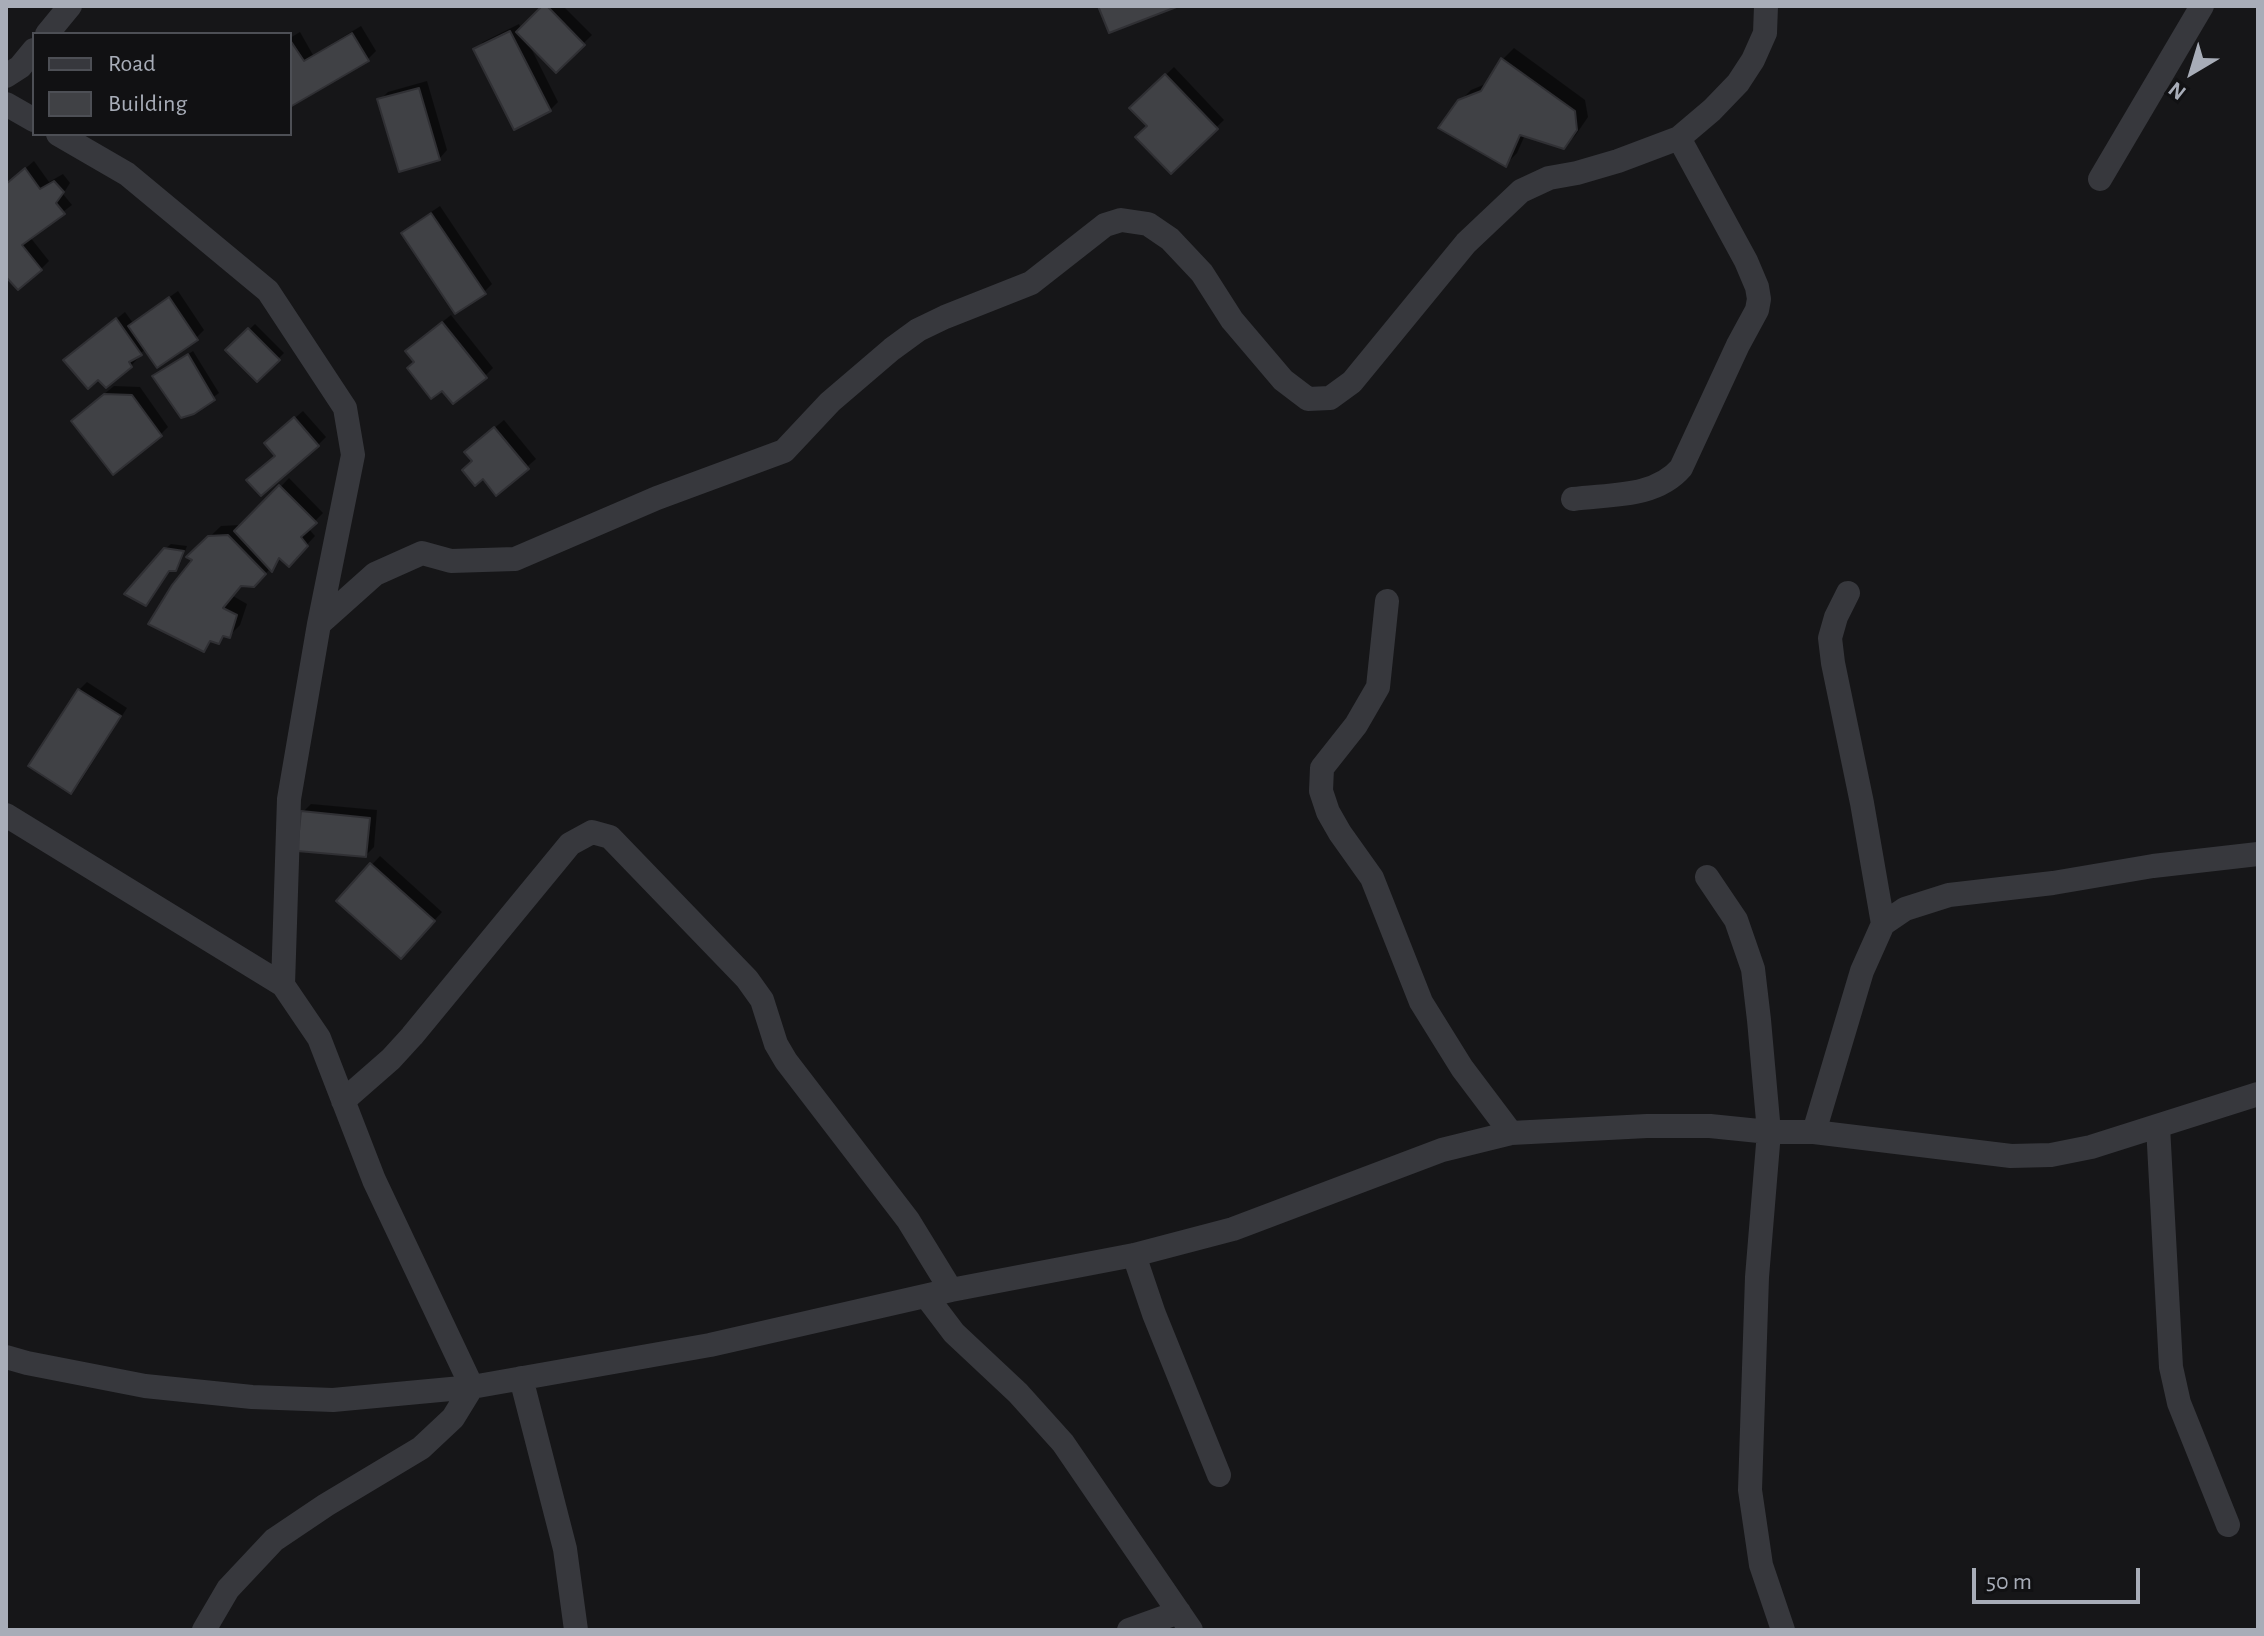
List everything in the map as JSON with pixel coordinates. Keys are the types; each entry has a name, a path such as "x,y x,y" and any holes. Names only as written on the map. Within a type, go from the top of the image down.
{"street":[{"path":"49,32 70,6"},
{"path":"319,624 375,574 422,553 451,561 515,559 657,498 784,451 830,402 918,330 1031,283 1105,225 1121,220 1148,224 1170,239 1202,273 1232,320 1283,380 1308,399 1330,398 1352,382 1466,243 1521,191 1549,178 1618,161 1679,138 1712,110 1738,83 1753,60 1765,33 1766,6"},
{"path":"2100,179 2202,6"},
{"path":"6,76 20,67 32,52"},
{"path":"6,104 32,119"},
{"path":"61,136 127,174 268,291 345,408 353,455 319,624 289,799 283,985"},
{"path":"1573,499 1653,489 1671,480 1681,468 1757,310 1757,287 1746,261 1679,138"},
{"path":"1848,593 1830,638 1883,924"},
{"path":"1387,601 1378,687 1356,725 1322,768 1321,791 1340,833 1372,878 1421,1002 1462,1068 1511,1133"},
{"path":"6,815 283,985 319,1038 374,1180 472,1387"},
{"path":"343,1101 412,1036 570,844 592,832 610,837 747,979 762,1000 776,1044 786,1061 908,1220 951,1290"},
{"path":"1814,1132 1862,971 1883,924 1905,909 1949,895 2258,854"},
{"path":"1707,877 1736,920 1753,969 1769,1132 1757,1277 1750,1490 1761,1565 1783,1630"},
{"path":"6,1357 145,1386 252,1397 333,1400 472,1387 710,1345 951,1290 1134,1255 1233,1229 1442,1150 1511,1133 1710,1126 1769,1132 1814,1132 2011,1156 2038,1156 2091,1147 2258,1094"},
{"path":"2158,1126 2171,1367 2179,1403 2228,1525"},
{"path":"1134,1255 1154,1314 1219,1475"},
{"path":"926,1296 954,1333 1018,1393 1063,1443 1185,1621 1129,1630"},
{"path":"521,1378 565,1549 576,1630"},
{"path":"204,1630 228,1589 274,1540 421,1448 453,1418 472,1387"}],"building":[{"path":"542,6 547,6 585,45 556,73 516,32"},
{"path":"1098,6 1179,6 1109,33"},
{"path":"510,31 551,111 514,130 473,49"},
{"path":"352,33 369,61 292,106 292,43 304,61"},
{"path":"1501,58 1575,111 1577,130 1564,149 1520,135 1506,167 1438,128 1458,100 1481,91"},
{"path":"1165,74 1218,129 1171,174 1135,137 1147,126 1129,108"},
{"path":"419,88 440,160 399,172 377,99"},
{"path":"25,168 40,189 54,181 64,192 56,203 65,214 22,245 42,270 18,290 6,277 6,184"},
{"path":"431,213 486,294 455,314 401,233"},
{"path":"169,297 198,340 157,368 128,326"},
{"path":"116,318 142,355 129,362 132,367 106,388 98,380 88,389 63,360"},
{"path":"442,322 487,378 453,404 442,391 431,399 407,368 414,362 405,351"},
{"path":"248,328 280,360 257,382 225,350"},
{"path":"188,354 215,400 194,414 181,418 152,376"},
{"path":"104,394 132,395 162,436 113,475 71,421"},
{"path":"294,417 319,446 261,496 246,480 275,456 264,443"},
{"path":"494,427 529,469 496,496 483,479 475,486 462,470 472,461 464,452"},
{"path":"279,485 317,523 301,537 308,546 289,567 279,558 272,572 234,531"},
{"path":"228,535 266,574 254,587 241,586 223,608 237,615 230,638 223,636 219,644 210,641 204,652 148,624 192,560 186,557 208,536"},
{"path":"164,548 184,551 176,571 169,571 146,606 124,594"},
{"path":"78,689 121,716 71,794 28,766"},
{"path":"301,811 370,818 366,857 297,851"},
{"path":"370,863 435,921 401,959 336,901"}]}
